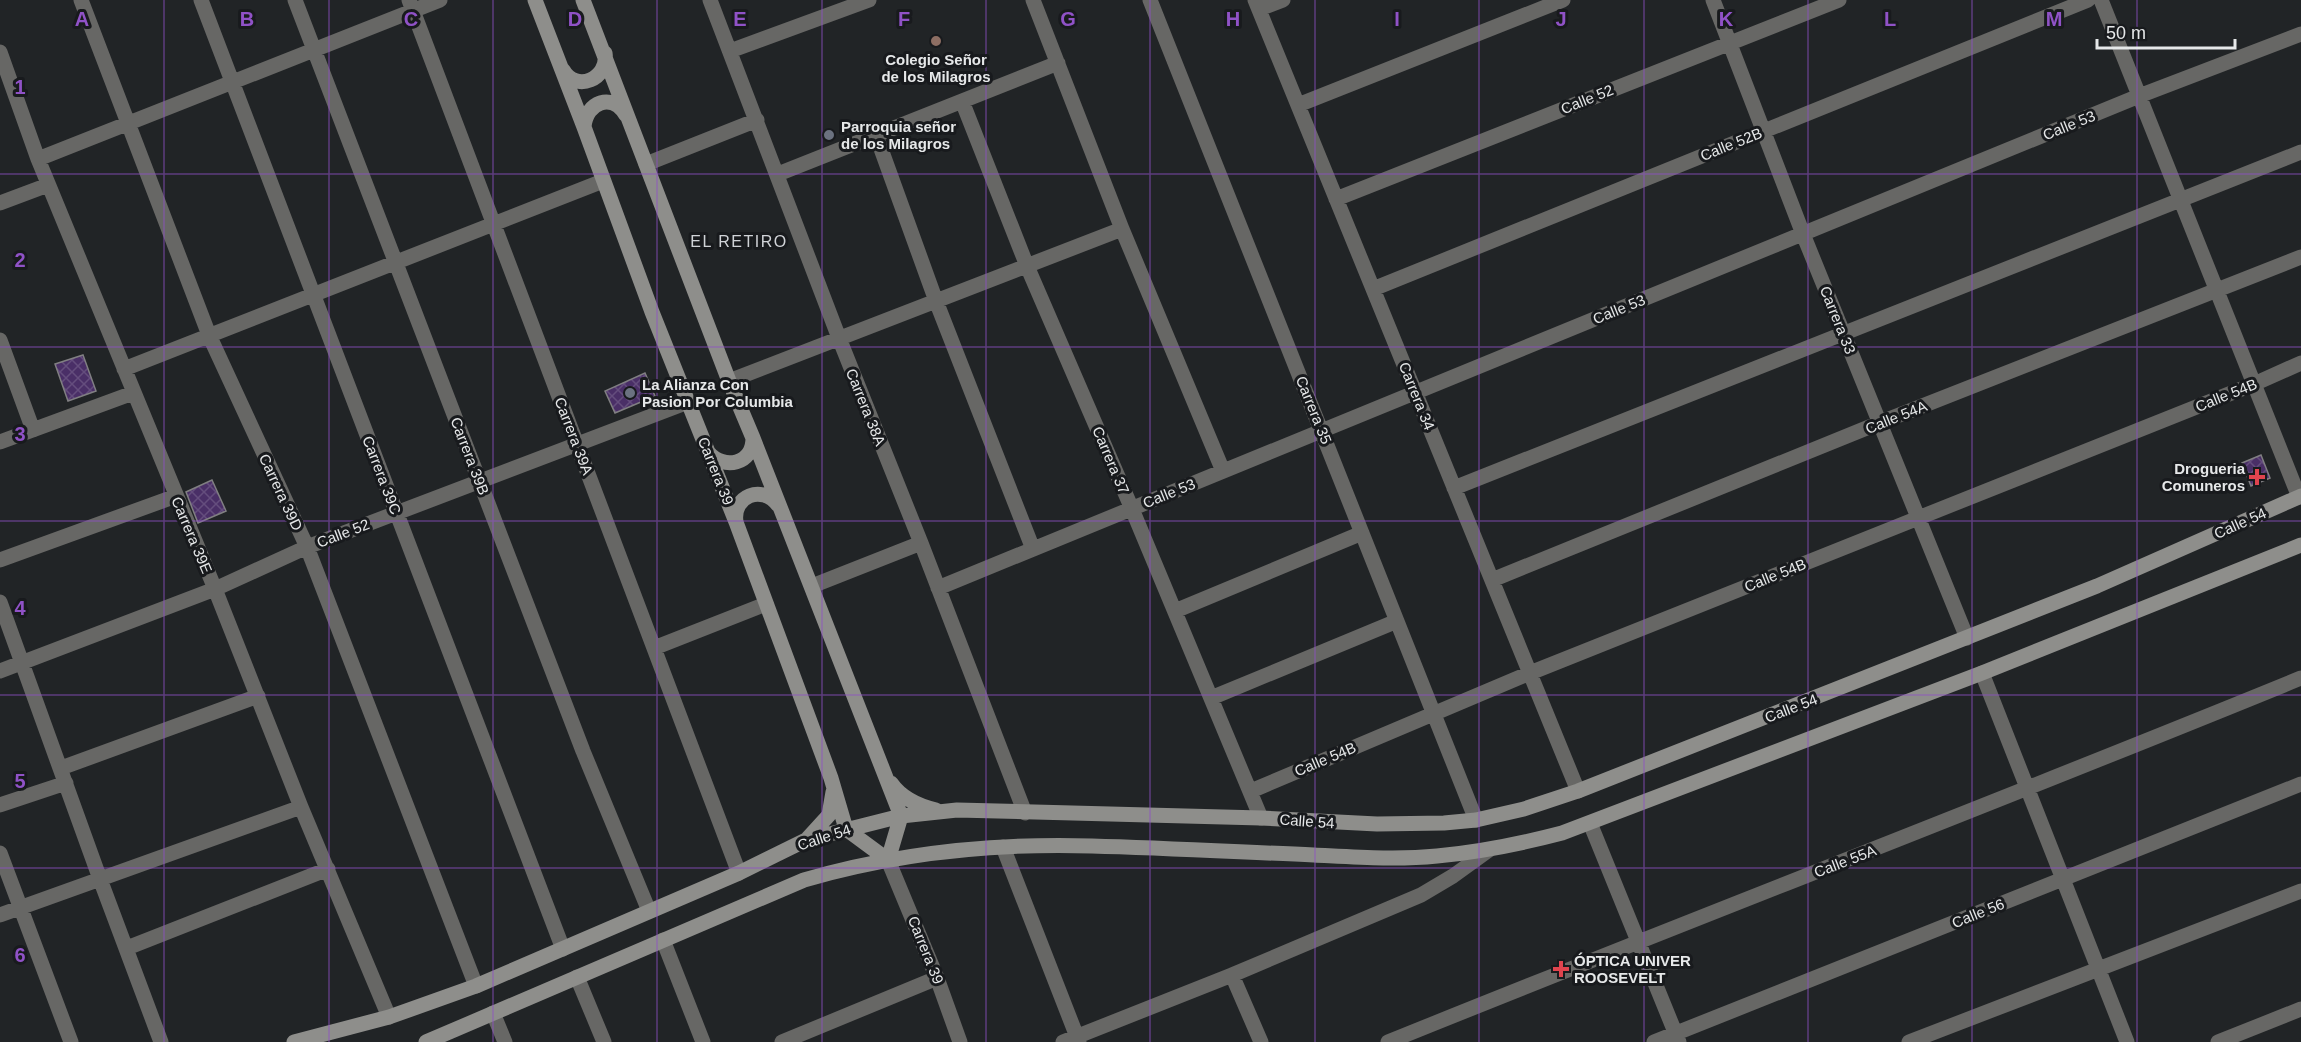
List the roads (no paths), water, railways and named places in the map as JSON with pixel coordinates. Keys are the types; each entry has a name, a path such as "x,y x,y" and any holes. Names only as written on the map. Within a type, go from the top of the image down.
{"main road":[{"name":"Carrera 39","path":"535,0 652,312 736,522 831,778 846,829"},
{"path":"583,0 605,52 627,117 729,381 812,586 901,816 888,860"},
{"path":"561,67 572,79 587,81 600,74 604,67 605,52"},
{"path":"584,127 585,117 597,104 606,102 615,104 623,109 627,117"},
{"path":"707,449 717,460 727,464 737,462 749,453 753,438"},
{"path":"736,522 735,512 739,503 750,495 760,493 770,496 779,507"},
{"name":"Calle 54","path":"294,1042 389,1017 476,986 739,873 806,840 901,816 957,810 1262,818 1377,824 1476,820 1524,809 1578,791 2097,586 2300,497"},
{"path":"426,1042 804,880 848,867 944,851 1003,847 1090,846 1371,857 1434,856 1489,850 1562,833 1982,673 2301,544"},
{"path":"884,772 894,788 907,799 922,807 939,811 957,810"},
{"path":"806,840 829,815 833,798 831,778"},
{"path":"846,829 888,860"}],"street":[{"name":"Carrera 39D","path":"81,0 209,335 307,547 476,986"},
{"name":"Carrera 39C","path":"201,0 563,949"},
{"name":"Carrera 39B","path":"295,0 584,751 649,911"},
{"path":"38,159 314,50 411,5 440,0"},
{"name":"Carrera 38A","path":"710,0 1024,813"},
{"path":"822,0 829,15"},
{"path":"730,51 869,0"},
{"name":"Carrera 35","path":"1150,0 1476,820"},
{"path":"1257,5 1283,0"},
{"path":"1298,105 1563,0"},
{"name":"Carrera 33","path":"1713,0 1803,234 1967,638"},
{"name":"Calle 52","path":"1336,199 1839,0"},
{"name":"Calle 52B","path":"1373,289 2088,0"},
{"path":"2101,0 2300,497"},
{"path":"1038,1 1058,63 1122,229 1224,471"},
{"name":"Carrera 39A","path":"411,5 739,873"},
{"name":"Carrera 34","path":"1257,5 1578,791"},
{"name":"Calle 53","path":"938,588 2139,96 2301,34"},
{"name":"Carrera 39E","path":"0,52 48,185 389,1017"},
{"path":"778,174 1058,63"},
{"name":"Carrera 37","path":"962,101 1028,266 1262,818"},
{"path":"646,164 757,120"},
{"path":"876,135 936,301 1033,549"},
{"path":"1454,488 1845,335 2301,152"},
{"path":"124,369 603,181"},
{"path":"0,203 48,185"},
{"path":"729,381 1122,229"},
{"name":"Calle 54A","path":"1492,580 1880,423 2301,257"},
{"path":"0,340 33,430"},
{"name":"Calle 54B","path":"1251,791 1433,712 2254,384 2301,363"},
{"path":"0,442 133,393"},
{"name":"Calle 52","path":"0,671 215,589 307,547 688,402"},
{"path":"0,560 176,496"},
{"path":"1175,611 1362,533"},
{"path":"812,586 921,543"},
{"path":"0,603 161,1042"},
{"path":"654,648 766,604"},
{"path":"1211,698 1397,621"},
{"path":"1982,673 2127,1042"},
{"name":"Calle 55A","path":"1388,1042 1638,941 2028,789 2301,678"},
{"path":"61,768 258,696"},
{"path":"0,805 66,783"},
{"name":"Calle 56","path":"1654,1042 1677,1038 2301,784"},
{"path":"0,915 301,807"},
{"path":"1590,823 1677,1038"},
{"path":"1003,847 1073,1040 1421,895 1453,876 1489,850"},
{"path":"0,853 71,1042"},
{"name":"Carrera 39","path":"888,860 937,978 960,1042"},
{"path":"127,948 328,869"},
{"path":"1909,1042 2301,891"},
{"path":"663,940 703,1042"},
{"path":"1232,975 1261,1042"},
{"path":"578,977 604,1042"},
{"path":"782,1042 937,978"},
{"path":"2218,1042 2301,1009"},
{"path":"493,1013 505,1042"}],"place":[{"name":"Colegio Señor de los Milagros","path":"936,41"},
{"name":"Parroquia señor de los Milagros","path":"829,135"},
{"name":"La Alianza Con Pasion Por Columbia","path":"630,393"},
{"name":"Drogueria Comuneros","path":"2257,477"},
{"name":"ÓPTICA UNIVER ROOSEVELT","path":"1561,969"}],"district":[{"name":"EL RETIRO","path":"739,241"}]}
